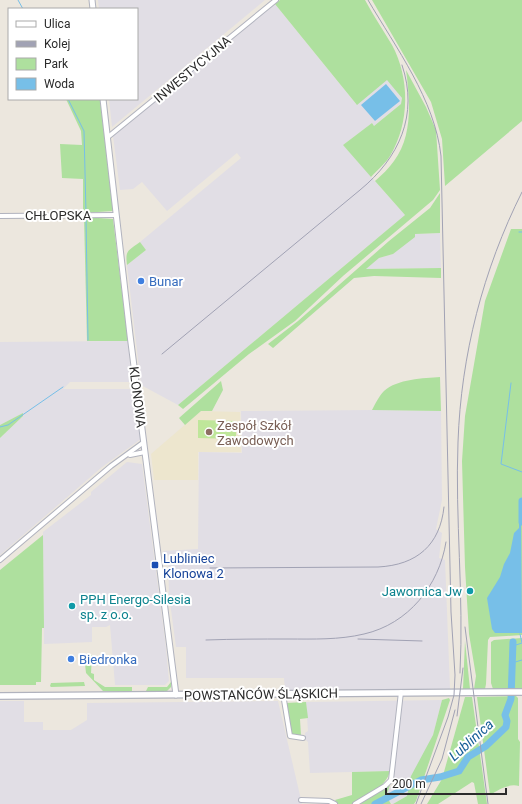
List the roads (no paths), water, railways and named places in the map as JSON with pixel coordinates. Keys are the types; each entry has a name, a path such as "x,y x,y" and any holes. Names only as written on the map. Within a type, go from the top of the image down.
{"main road":[{"name":"POWSTAŃCÓW ŚLĄSKICH","path":"0,696 522,692"}],"street":[{"name":"INWESTYCYJNA","path":"108,137 276,0"},
{"name":"KLONOWA","path":"103,100 145,452 176,695"},
{"name":"CHŁOPSKA","path":"0,216 116,215"},
{"path":"0,560 144,442"},
{"path":"124,457 145,452"},
{"path":"355,804 385,786 391,780 401,692"},
{"path":"283,694 290,736 304,738"},
{"path":"301,800 336,804"}],"water":[{"path":"386,84 400,101 375,121 361,105"},
{"path":"521,519 522,633 495,633 492,629 487,598 500,577 504,564 510,553 514,533 519,528 519,520"}],"waterway":[{"path":"18,0 22,8"},
{"path":"68,100 84,131 86,213"},
{"path":"86,218 88,340"},
{"path":"511,383 501,464 522,472"},
{"path":"0,427 8,425 63,387"},
{"name":"Lublinica","path":"522,501 522,522"},
{"path":"513,646 522,643 520,634"},
{"name":"Lublinica","path":"375,804 421,780 440,777 459,771 468,757 486,746 506,727 507,721 505,715 511,699 513,642"},
{"path":"512,663 522,660"}],"railway":[{"path":"368,0 402,56 423,95 437,135 441,156 451,612 455,675 454,695 448,717 416,804"},
{"path":"162,354 360,190 385,164 395,150 402,134 406,118 408,101 407,83 402,65"},
{"path":"460,673 461,615 457,471 460,409 464,377 469,345 485,282 508,222 522,192"},
{"path":"210,568 378,567 404,562 415,557 432,542 442,520 444,507"},
{"path":"206,640 336,638 355,636 380,629 394,622 407,612 419,601 429,588 442,558 446,542"},
{"path":"465,627 488,804"},
{"path":"358,639 422,641"},
{"path":"457,716 463,668"},
{"path":"421,804 442,759 455,710"}],"place":[{"name":"Bunar","path":"141,281"},
{"name":"Zespół Szkół Zawodowych","path":"209,432"},
{"name":"Lubliniec Klonowa 2","path":"155,565"},
{"name":"Jawornica Jw","path":"470,591"},
{"name":"PPH Energo-Silesia sp. z o.o.","path":"72,606"},
{"name":"Biedronka","path":"71,659"}]}
